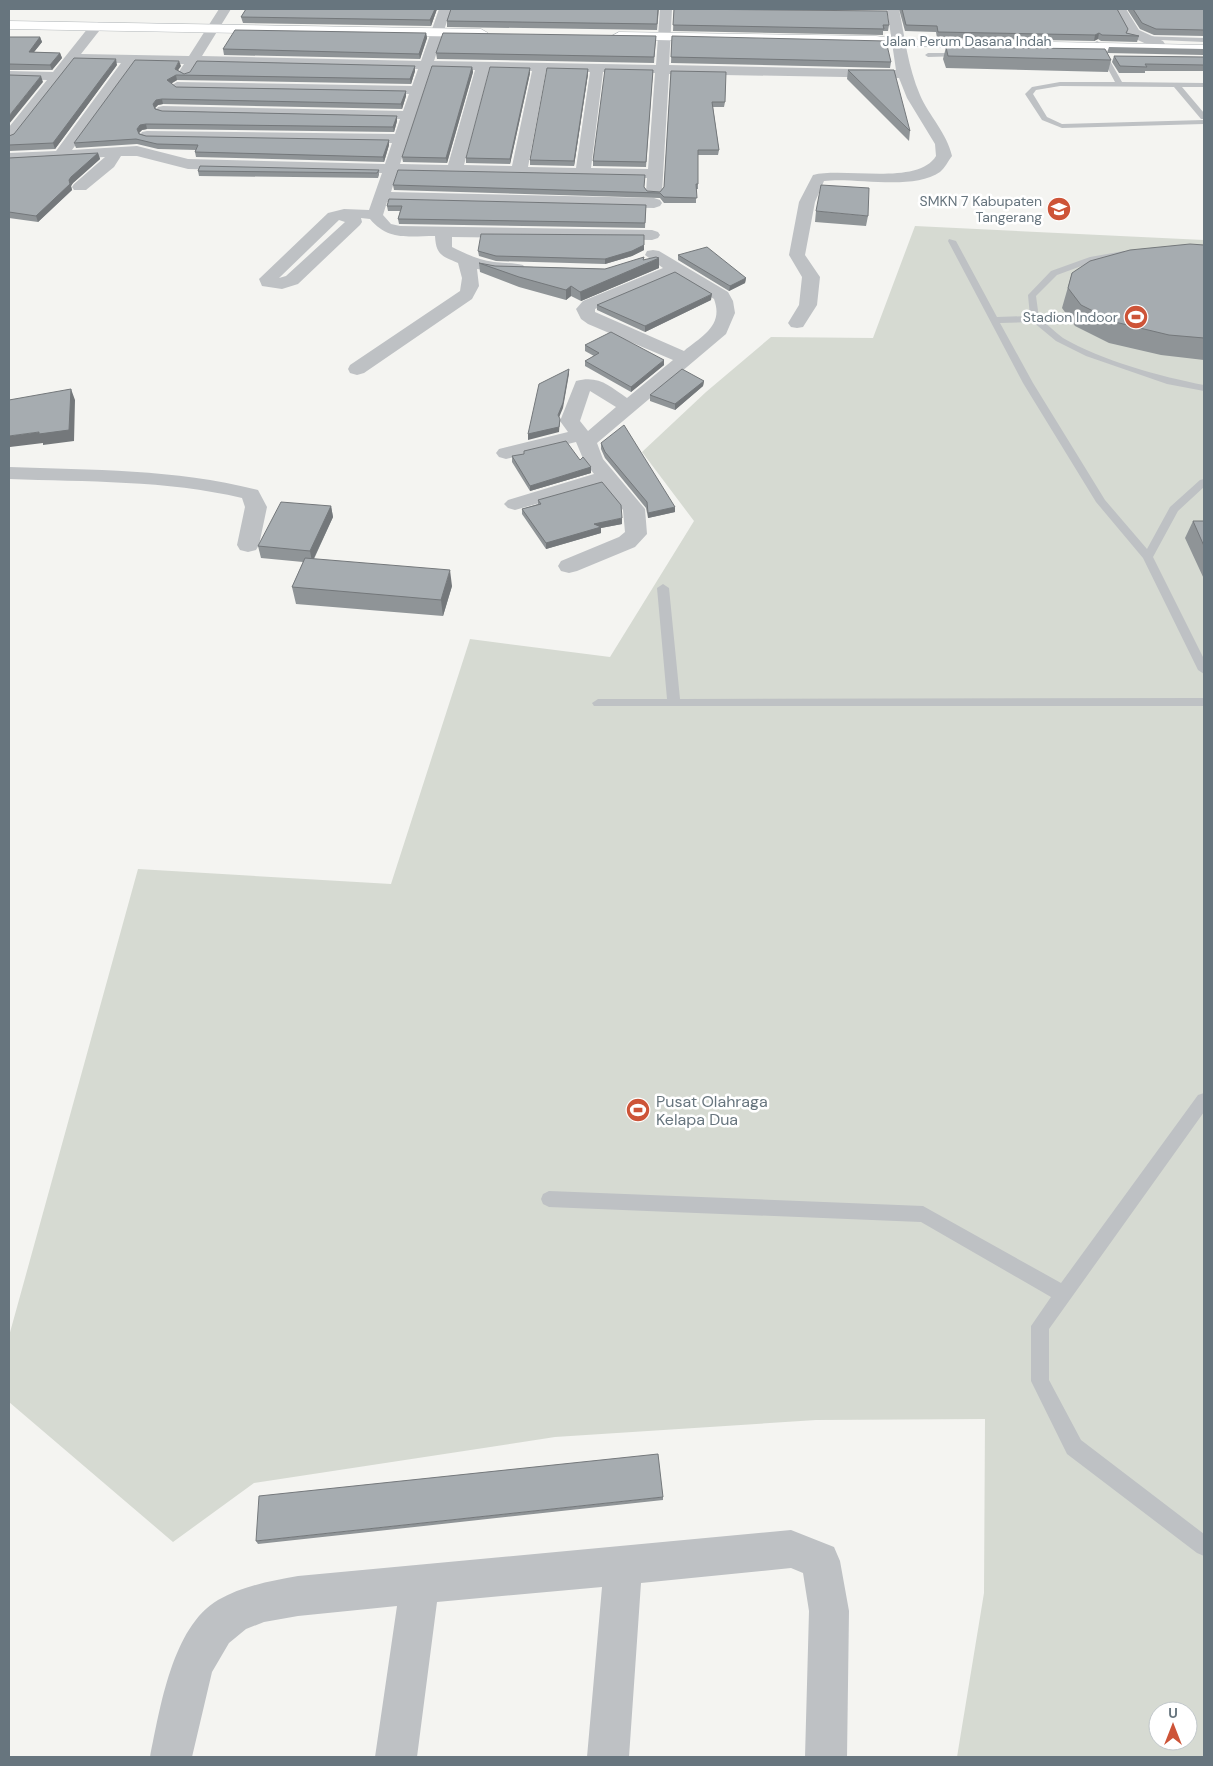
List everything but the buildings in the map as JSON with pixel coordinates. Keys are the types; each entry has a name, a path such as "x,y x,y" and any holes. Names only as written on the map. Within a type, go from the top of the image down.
{"street":[{"path":"137,151 225,9"},
{"path":"375,215 445,9"},
{"path":"506,453 583,438 627,406 720,330 726,320 726,305 722,296 676,269 646,259 652,236 666,9"},
{"path":"726,9 839,11"},
{"path":"1120,9 1129,40"},
{"path":"797,323 808,305 811,277 797,255 806,202 818,178 827,176 910,175 932,170 940,164 944,156 942,144 914,98 904,74 899,40 890,11"},
{"path":"9,25 496,34"},
{"path":"9,136 97,26"},
{"name":"Jalan Perum Dasana Indah","path":"605,36 899,40 956,46 1099,51 1129,40 1204,49"},
{"name":"Jalan Perum Dasana Indah","path":"1156,44 1204,44"},
{"path":"71,58 904,74"},
{"path":"61,155 131,59"},
{"path":"455,169 483,66"},
{"path":"518,171 540,67"},
{"path":"583,172 597,68"},
{"path":"9,75 57,76"},
{"path":"177,86 417,90"},
{"path":"162,110 409,115"},
{"path":"147,135 400,139"},
{"path":"9,158 137,151 188,164 656,174"},
{"path":"80,187 108,164 116,152"},
{"path":"382,197 654,203"},
{"path":"337,215 353,219 354,222 292,280 282,284 268,282 268,279 324,224 337,215 375,215 385,227 391,230 652,236"},
{"path":"443,231 444,249 466,260 484,267 530,269"},
{"path":"302,246 324,250"},
{"path":"357,369 466,295 471,288 472,280 466,260"},
{"path":"676,269 586,306 587,315 594,320 684,358"},
{"path":"657,347 726,315"},
{"path":"569,566 627,542 636,534 637,525 634,509 594,461 583,438 570,421 583,386 592,384 627,406"},
{"path":"9,473 192,483 226,487 251,494 256,507 248,546"},
{"path":"515,504 607,477"},
{"path":"171,1757 183,1700 196,1658 214,1628 233,1614 252,1605 298,1596 792,1549 820,1561 829,1610 826,1757"},
{"path":"608,1757 623,1565"},
{"path":"396,1757 420,1584"}],"lane":[{"path":"1156,44 1204,40"},
{"path":"928,55 956,46 968,56"},
{"path":"1099,51 1116,58"},
{"path":"1099,51 1120,85"},
{"path":"1204,85 1060,84 1034,88 1029,94 1042,117 1050,124 1062,126 1204,122"},
{"path":"1176,85 1204,117"},
{"path":"952,242 1028,383 1101,502 1148,557 1204,670"},
{"path":"1132,252 1093,259 1054,272 1032,295 1035,318 1059,339 1089,354 1170,382 1204,388"},
{"path":"994,320 1035,318"},
{"path":"1148,557 1174,509 1204,482"},
{"path":"663,588 674,703"},
{"path":"598,703 1204,702"},
{"path":"1204,1100 1040,1326 1040,1381 1074,1446 1204,1546"},
{"path":"549,1199 923,1214 1063,1294"}],"shaded area":[{"name":"Pusat Olahraga Kelapa Dua","path":"915,226 1204,240 1204,1757 957,1757 984,1593 985,1419 816,1420 555,1437 254,1483 173,1542 9,1402 9,1336 138,869 391,884 470,639 610,657 694,521 642,452 706,392 771,337 873,338"}],"place":[{"name":"SMKN 7 Kabupaten Tangerang","path":"1059,209"},
{"name":"Stadion Indoor","path":"1136,317"},
{"name":"Pusat Olahraga Kelapa Dua","path":"638,1110"}]}
